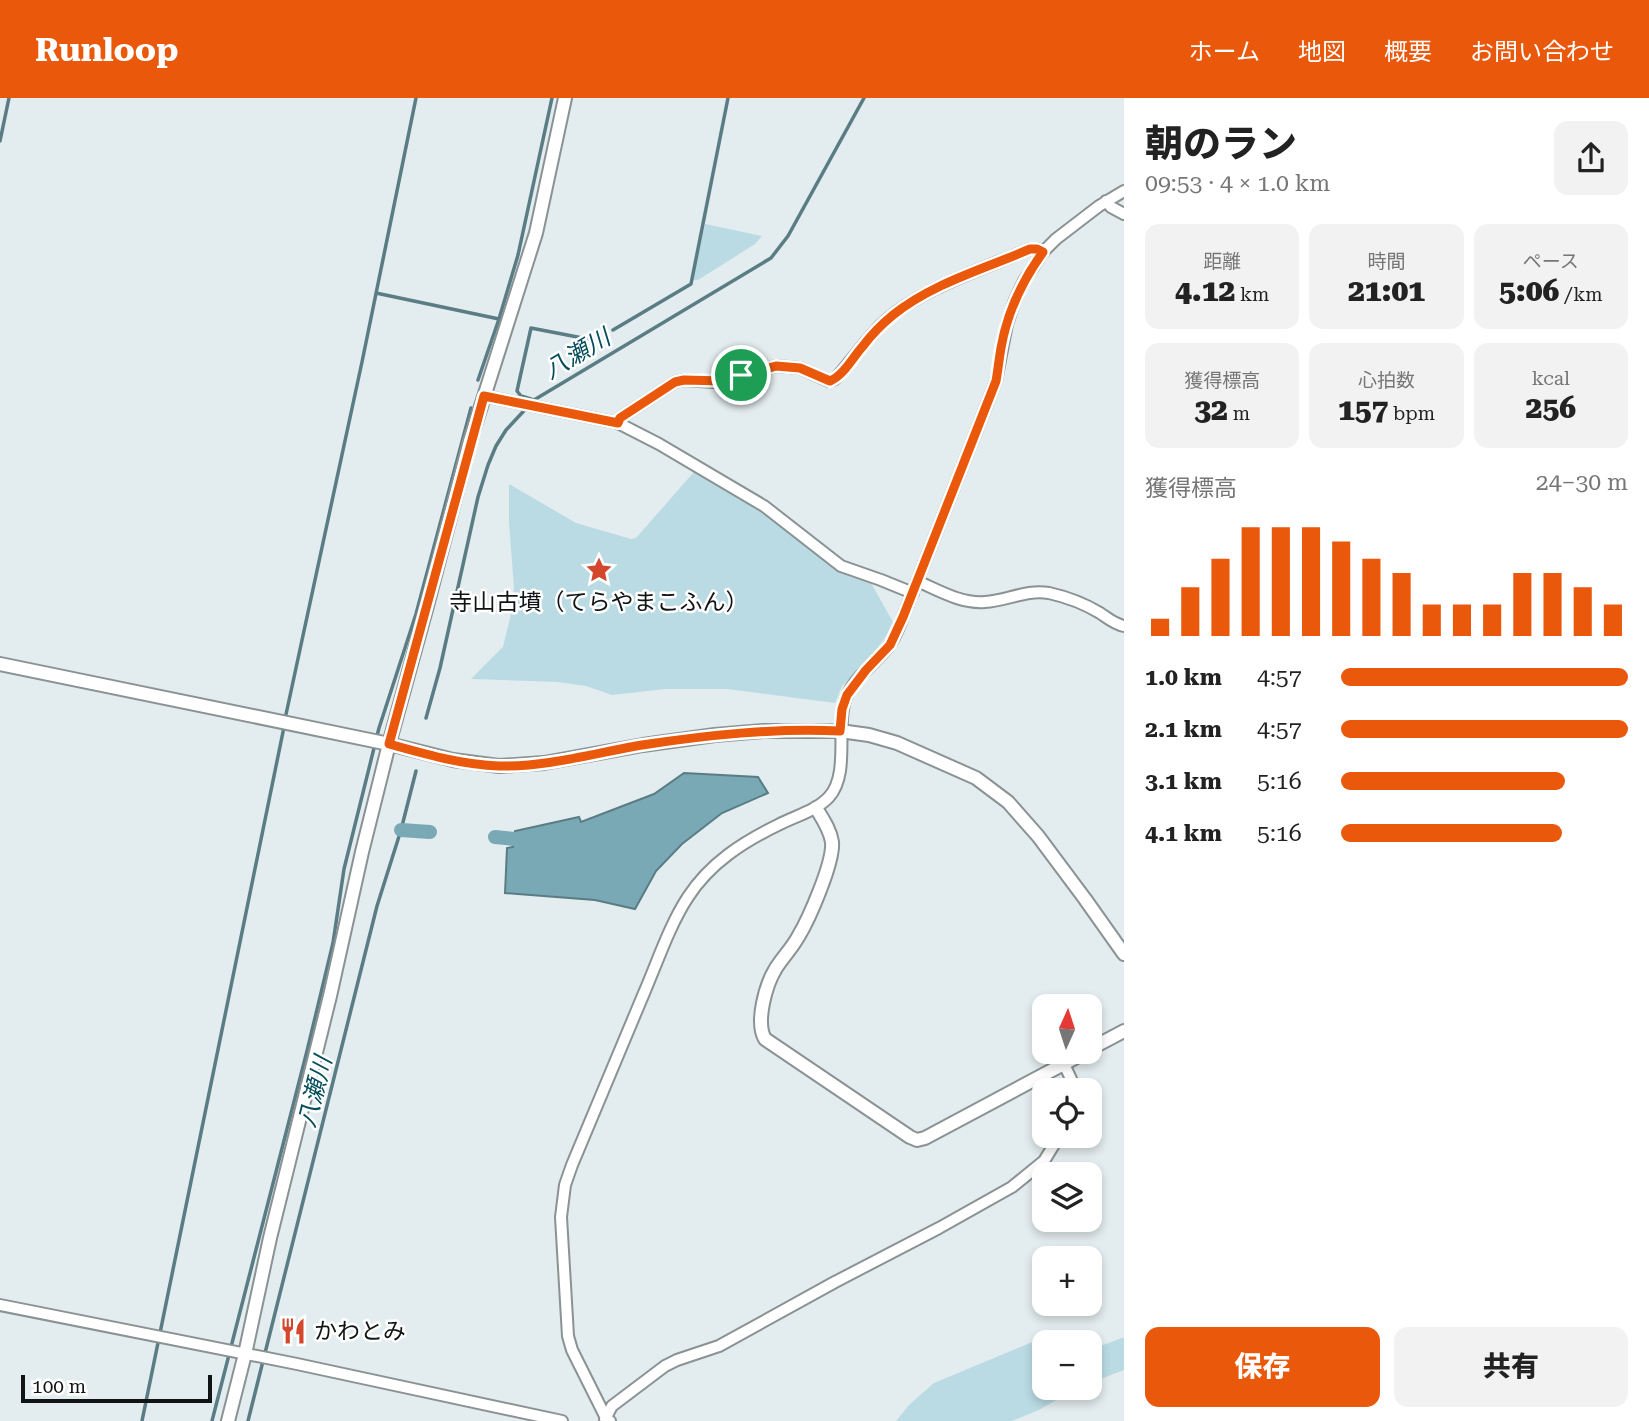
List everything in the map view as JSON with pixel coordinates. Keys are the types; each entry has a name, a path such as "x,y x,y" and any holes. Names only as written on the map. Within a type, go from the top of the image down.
{"street":[{"path":"228,1421 250,1355 270,1238 389,744 484,396 536,233 565,98"},
{"path":"606,1420 572,1350 568,1336 561,1217 565,1185 654,968 680,910 707,873 729,853 776,826 816,808 831,796 837,783 842,752 840,731 842,709 847,695 890,645 913,593 996,381 1001,347 1015,300 1024,281 1043,252 1056,239 1106,201 1124,191"},
{"path":"1106,201 1124,214"},
{"path":"618,423 620,418 665,388 684,380 723,381 776,366 800,368 830,381 835,379 881,325 908,304 940,286 1030,249 1043,252"},
{"path":"484,396 618,423 764,506 841,566 913,593"},
{"path":"917,581 956,598 976,602 1031,592 1047,593 1078,602 1124,626"},
{"path":"0,664 389,744 453,760 499,766 544,763 715,735 763,731 840,731 869,735 930,756 976,778 1008,802 1038,836 1124,954"},
{"path":"816,808 830,832 830,854 821,888 809,916 769,983 760,1023 765,1039 917,1140 1064,1064 1071,1078"},
{"path":"1102,1043 1124,1031"},
{"path":"606,1420 612,1406 665,1366 719,1346 1012,1187 1044,1161 1052,1148"},
{"path":"0,1305 562,1421"}],"shaded area":[{"path":"705,224 762,236 755,244 698,280 693,280"},
{"path":"694,472 760,509 841,571 871,583 893,622 872,656 842,686 835,703 727,689 665,689 612,695 586,686 558,682 471,679 503,647 511,614 514,587 509,484 576,523 631,539 636,538"},
{"path":"684,773 758,777 768,793 722,813 682,844 656,871 635,909 595,900 505,893 507,848 513,847 515,831 579,817 581,822 654,794"},
{"path":"1124,1338 1124,1370 1102,1378 1102,1346"},
{"path":"1032,1342 1032,1400 1056,1400 1012,1421 896,1421 910,1404 934,1383"}],"waterway":[{"path":"0,141 9,98"},
{"path":"285,719 416,98"},
{"path":"478,380 518,255 552,98"},
{"path":"613,330 691,284 728,98"},
{"name":"八瀬川","path":"426,718 440,668 478,497 488,465 506,430 534,400 771,258 788,236 864,98"},
{"path":"376,293 499,319"},
{"path":"534,400 521,396 517,391 531,328 593,340"},
{"path":"212,1421 307,1051 333,943 344,869 379,728 416,614 471,408"},
{"path":"142,1421 284,727"},
{"name":"八瀬川","path":"248,1421 377,906 416,771"},
{"path":"401,830 430,832"},
{"path":"495,837 514,839"}],"place":[{"name":"寺山古墳（てらやまこふん）","path":"599,570"},
{"name":"かわとみ","path":"293,1331"}],"route":[{"path":"1030,249 1043,252 1015,300 1001,347 996,381 903,617 890,645 847,695 842,709 840,731 763,731 715,735 544,763 499,766 453,760 389,744 484,396 618,423 620,418 675,382 723,381 741,375 776,366 788,366 800,368 830,381 835,379 881,325 908,304 940,286 1030,249"}]}
